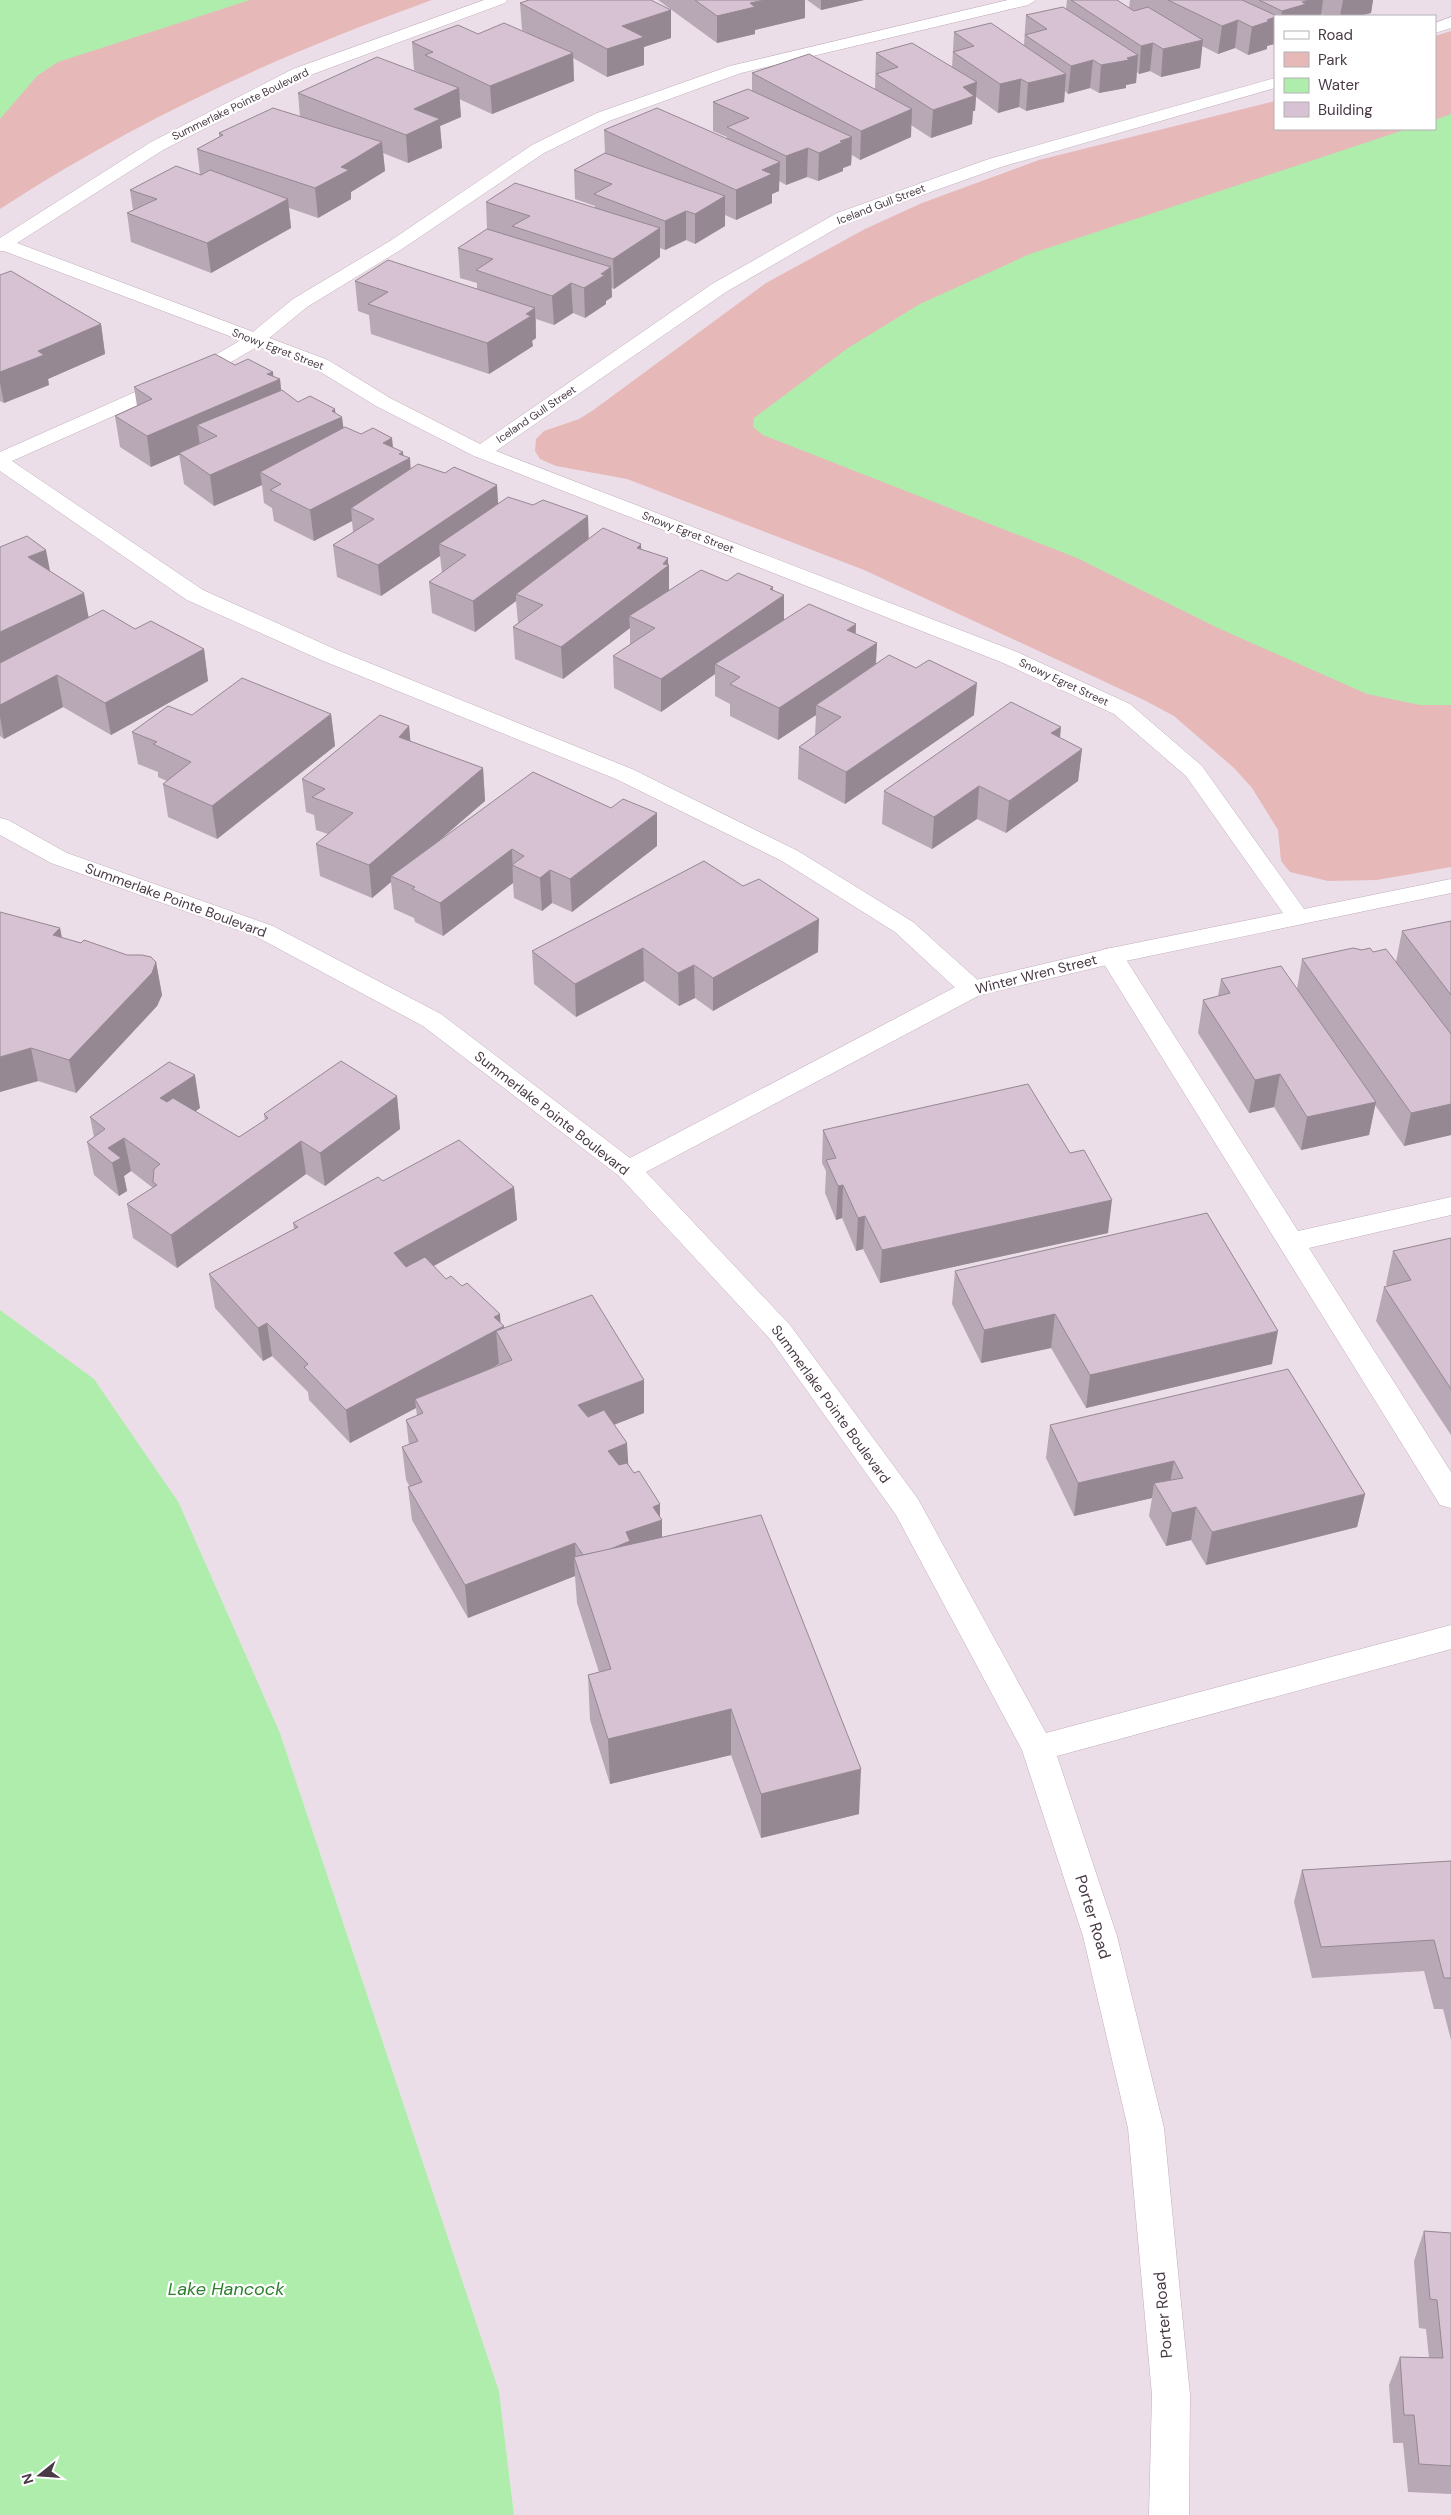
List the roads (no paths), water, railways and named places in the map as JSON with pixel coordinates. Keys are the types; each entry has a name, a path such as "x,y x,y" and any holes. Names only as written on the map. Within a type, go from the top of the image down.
{"street":[{"name":"Summerlake Pointe Boulevard","path":"2,245 158,146 299,73 499,0"},
{"path":"0,460 212,365 255,340 300,303 396,246 538,149 602,117 736,69 1028,0"},
{"path":"1436,28 1451,22"},
{"name":"Iceland Gull Street","path":"481,452 719,288 843,217 995,163 1274,83"},
{"name":"Snowy Egret Street","path":"2,245 321,364 383,402 481,452 1009,657 1122,709 1194,771 1298,917"},
{"path":"0,460 195,594 329,654 624,774 790,856 904,927 972,989"},
{"name":"Summerlake Pointe Boulevard","path":"0,825 59,858 264,931 432,1020 628,1170 780,1332 907,1507 1038,1748"},
{"name":"Winter Wren Street","path":"628,1170 972,989 1111,956 1451,886"},
{"path":"1111,956 1451,1497"},
{"path":"1292,1242 1451,1206"},
{"path":"1038,1748 1451,1637"},
{"name":"Porter Road","path":"1038,1748 1100,1936 1146,2128 1171,2395 1169,2515"}],"water":[{"path":"0,0 250,0 58,62 37,76 0,119"},
{"path":"1451,114 1451,705 1420,705 1367,694 1218,628 1077,558 763,435 753,427 754,418 848,348 920,304 1030,254 1404,130 1436,130 1436,120"},
{"name":"Lake Hancock","path":"0,1310 94,1379 179,1503 280,1733 499,2391 514,2515 0,2515"}]}
